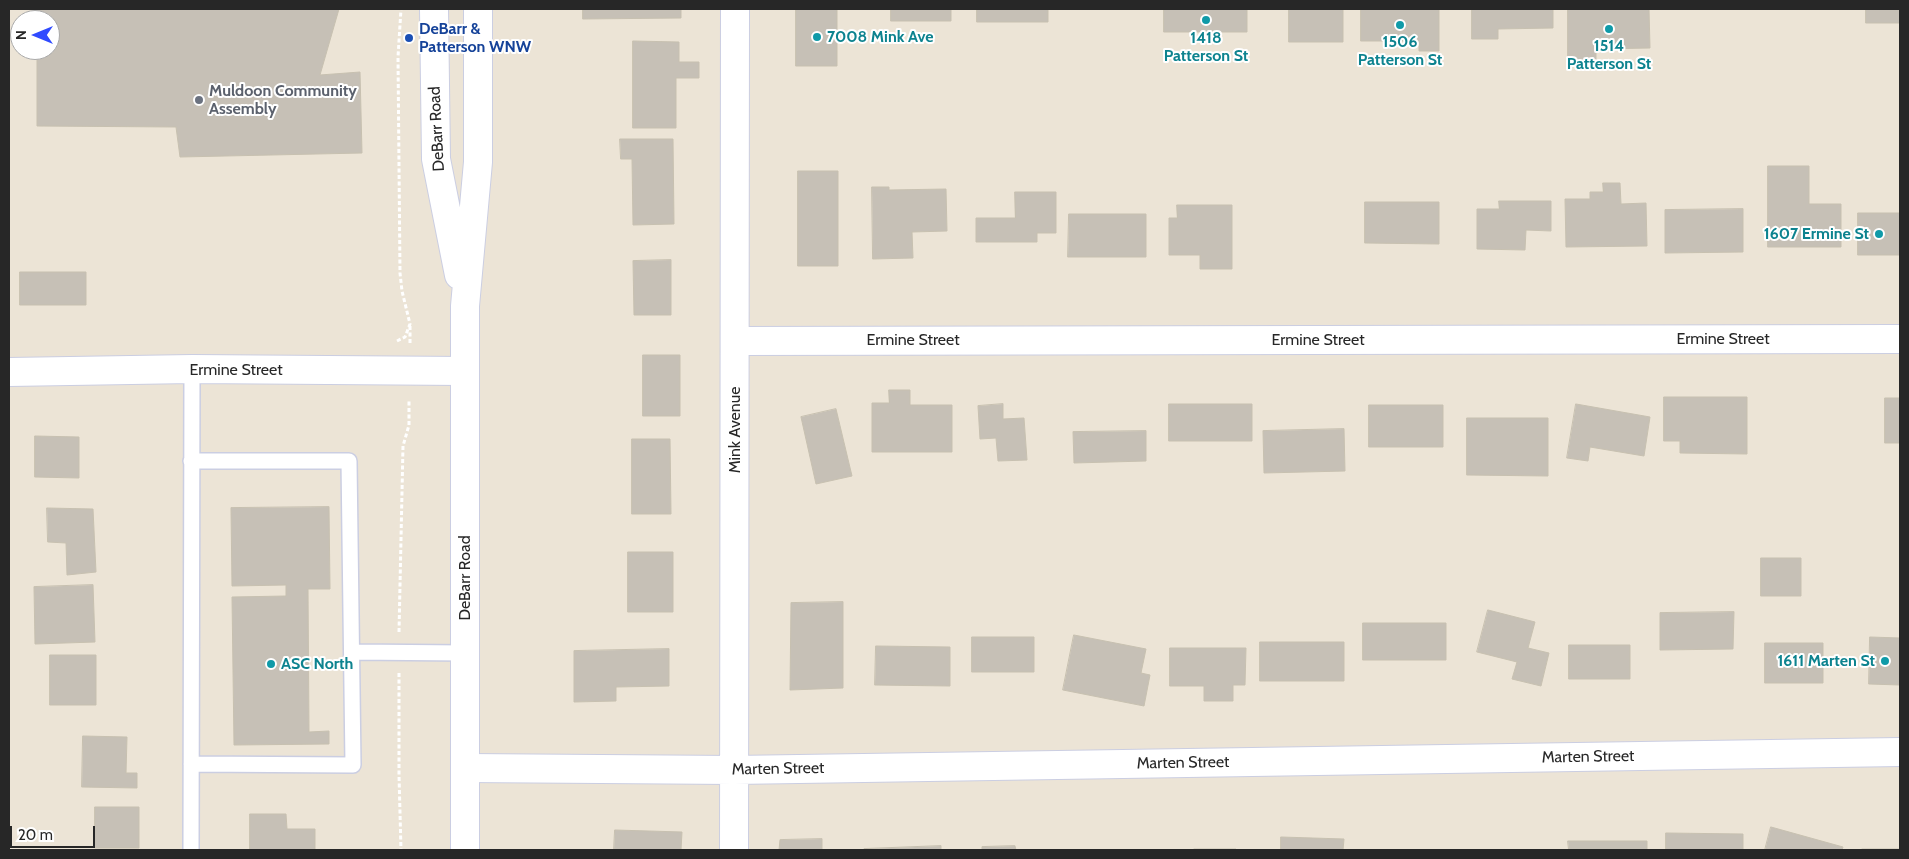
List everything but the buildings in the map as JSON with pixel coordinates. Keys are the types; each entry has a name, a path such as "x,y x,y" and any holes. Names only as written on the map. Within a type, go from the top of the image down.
{"street":[{"name":"DeBarr Road","path":"434,9 436,158 465,306"},
{"name":"DeBarr Road","path":"465,850 465,306 478,162 478,9"},
{"name":"Mink Avenue","path":"734,850 735,9"},
{"name":"Ermine Street","path":"735,341 1900,339"},
{"name":"Ermine Street","path":"9,372 192,369 464,371"},
{"name":"Marten Street","path":"466,768 734,770 1900,752"}],"lane":[{"path":"191,850 192,369"},
{"path":"191,461 349,461 353,652 353,764 191,764"},
{"path":"353,652 466,653"}],"path":[{"path":"401,9 398,57 400,273 402,291 410,324 409,425 403,446 399,652 401,850"},
{"path":"390,344 406,337 410,324"}],"place":[{"name":"1418 Patterson St","path":"1206,20"},
{"name":"1506 Patterson St","path":"1400,25"},
{"name":"1514 Patterson St","path":"1609,29"},
{"name":"7008 Mink Ave","path":"817,37"},
{"name":"DeBarr & Patterson WNW","path":"409,38"},
{"name":"Muldoon Community Assembly","path":"199,100"},
{"name":"1607 Ermine St","path":"1879,234"},
{"name":"1611 Marten St","path":"1885,661"},
{"name":"ASC North","path":"271,664"}]}
